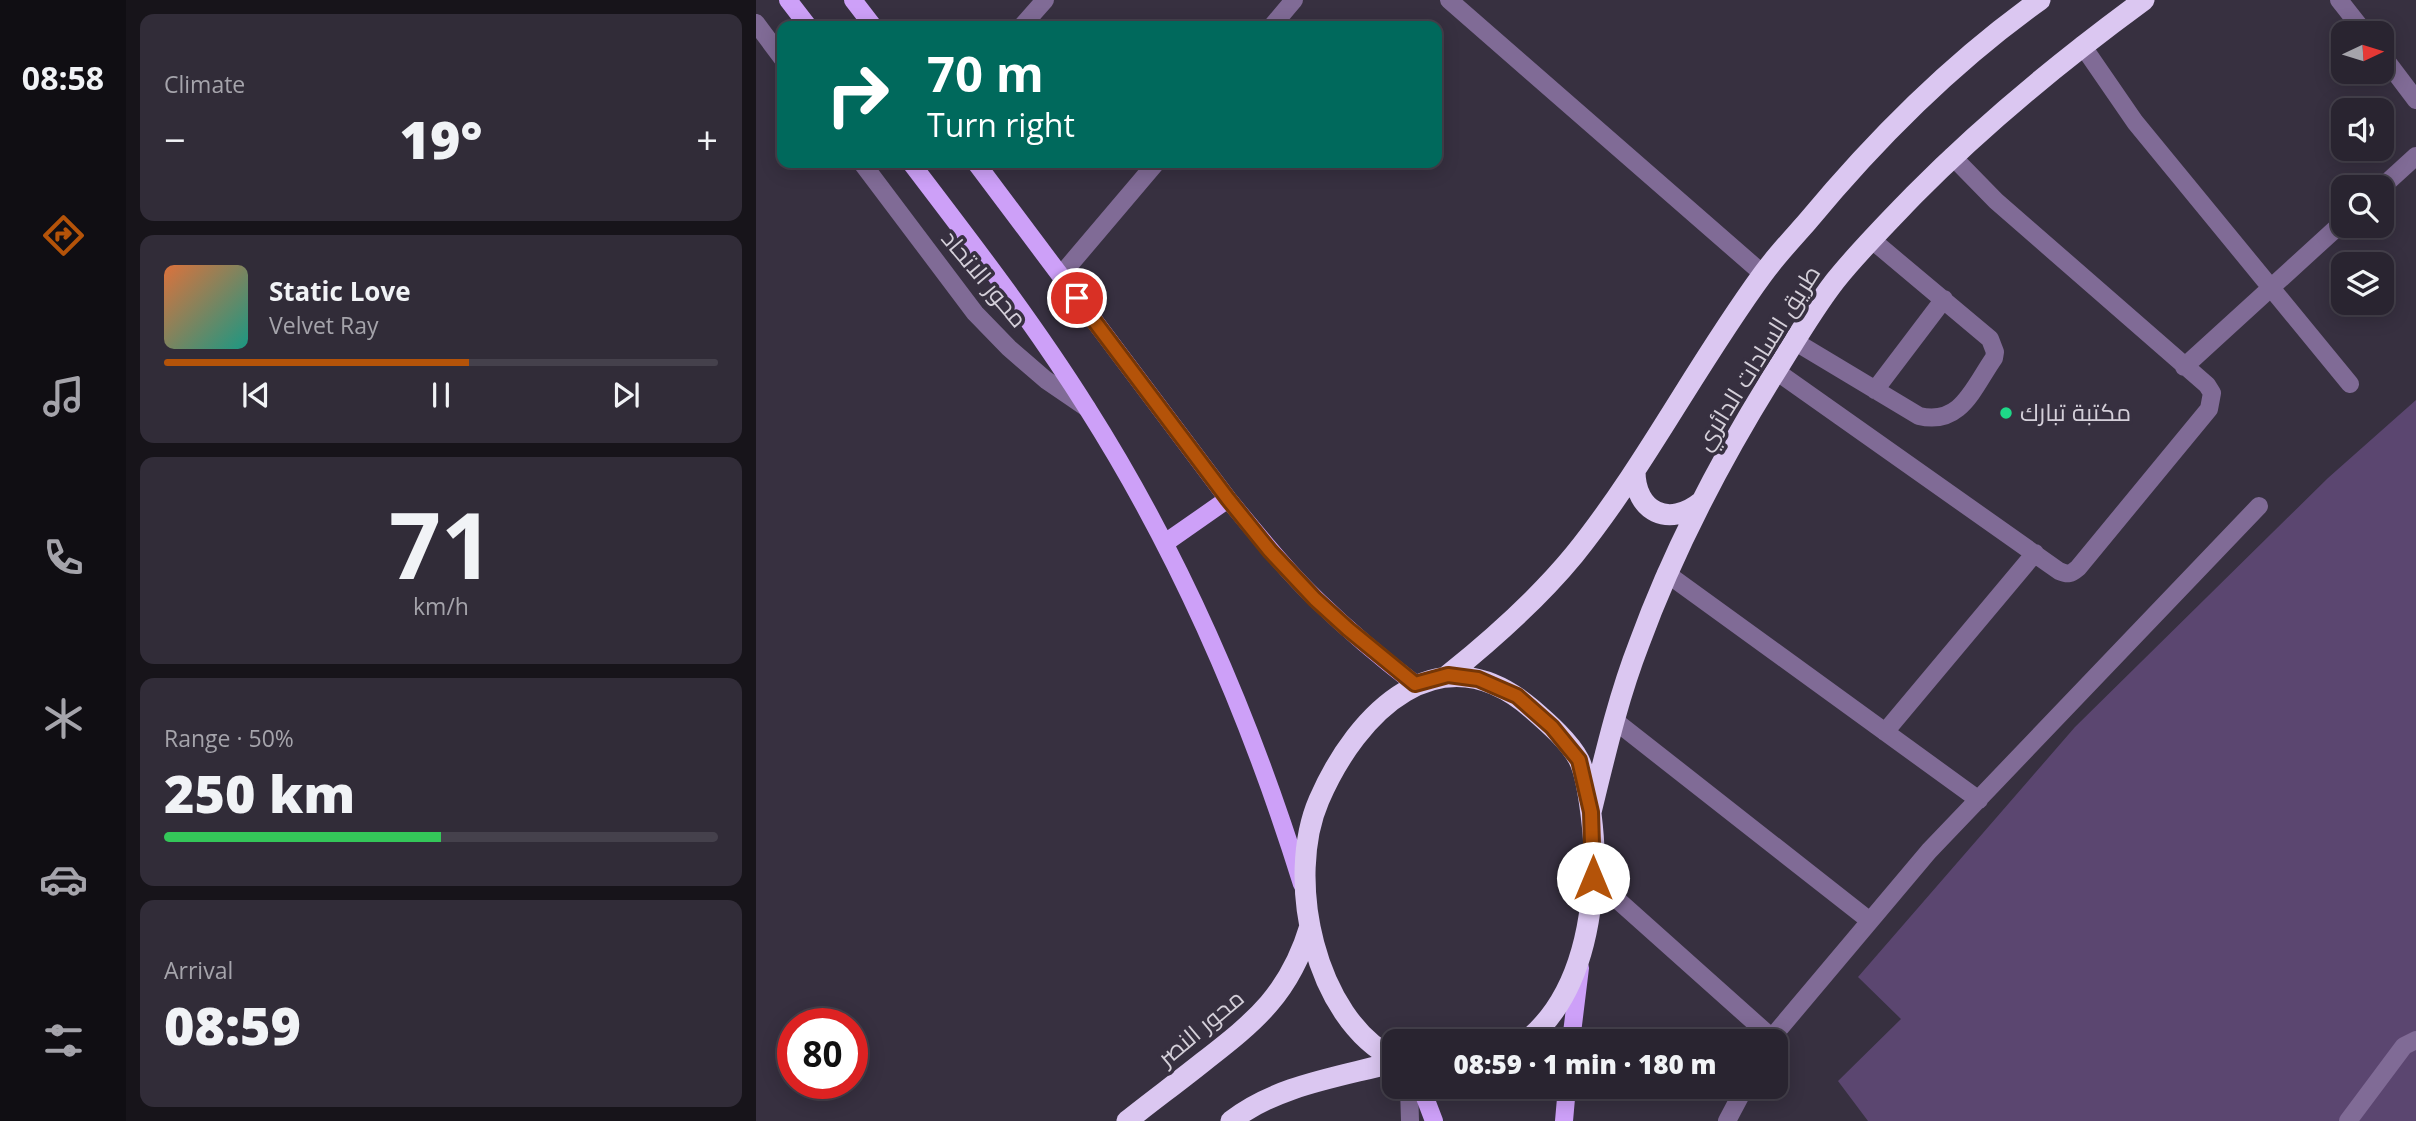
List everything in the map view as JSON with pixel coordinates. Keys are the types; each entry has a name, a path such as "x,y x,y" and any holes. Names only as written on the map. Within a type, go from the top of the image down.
{"highway":[{"name":"طريق السادات الدائري","path":"1448,675 1494,638 1536,598 1574,554 1635,471 1763,274 1842,180 1928,93 2040,0"},
{"name":"طريق السادات الدائري","path":"1591,812 1614,720 1666,573 1735,436 1794,341 1835,281 1952,156 2082,45 2144,0"},
{"path":"1635,471 1635,485 1640,498 1662,515 1677,516 1690,511 1701,502"},
{"path":"1382,1052 1361,1034 1326,984 1306,898 1306,852 1318,802 1346,750 1375,713 1415,684 1448,675 1478,679 1517,696 1552,727 1579,760 1591,812 1593,878 1583,943 1566,993 1554,1013 1538,1029"},
{"name":"محور النصر","path":"1126,1121 1255,1021 1289,978 1302,951 1310,924"},
{"path":"1231,1121 1265,1100 1293,1089 1382,1064"}],"main road":[{"path":"788,0 804,21"},
{"path":"853,0 869,21"},
{"path":"915,168 999,279 1087,408 1165,543 1230,681 1258,752 1306,898"},
{"path":"980,168 1270,551 1315,599 1415,684"},
{"path":"1165,543 1228,499"},
{"path":"1573,1029 1583,943"},
{"path":"1426,1099 1434,1121"},
{"path":"1564,1121 1566,1099"}],"street":[{"path":"1026,21 1045,0"},
{"path":"1276,21 1294,0"},
{"path":"1450,0 1763,274"},
{"path":"2339,0 2356,21"},
{"path":"756,23 777,51"},
{"path":"2082,45 2136,122 2350,384"},
{"path":"2394,71 2416,100"},
{"path":"1776,371 2059,571 2067,574 2072,573 2209,409 2212,393 2207,385 1996,201 1952,156"},
{"path":"2394,176 2416,156"},
{"name":"محور الاتحاد","path":"866,168 975,313 1028,364 1087,408"},
{"path":"1061,275 1152,168"},
{"path":"2185,367 2331,233"},
{"path":"1794,341 1919,416 1939,418 1957,412 1994,358 1995,352 1990,339 1872,240"},
{"path":"1875,390 1944,299"},
{"path":"1778,1029 1930,851 2259,506"},
{"path":"1885,732 2035,553"},
{"path":"1666,573 1979,800"},
{"path":"1614,720 1870,921"},
{"path":"1593,878 1759,1029"},
{"path":"2348,1121 2404,1046 2416,1040"},
{"path":"1409,1099 1410,1121"},
{"path":"1727,1121 1739,1099"}],"shaded area":[{"path":"2416,400 2416,1121 1868,1121 1838,1081 1901,1019 1858,977 2075,727 2328,478"}],"place":[{"name":"مكتبة تبارك","path":"2006,413"}],"route":[{"path":"1077,298 1228,499 1270,551 1315,599 1415,684 1448,675 1478,679 1517,696 1552,727 1579,760 1591,812 1593,878"}]}
